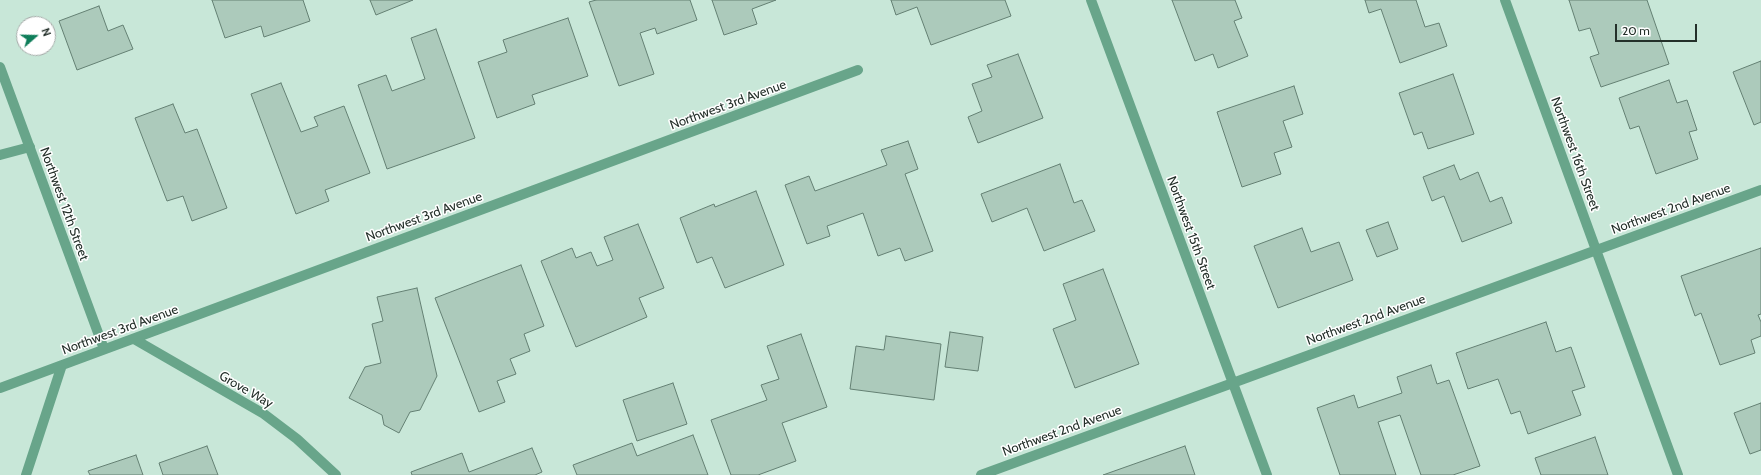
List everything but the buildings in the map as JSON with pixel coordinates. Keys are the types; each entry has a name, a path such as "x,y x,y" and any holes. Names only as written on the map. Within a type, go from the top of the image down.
{"street":[{"name":"Northwest 15th Street","path":"1091,0 1267,475"},
{"name":"Northwest 16th Street","path":"1505,0 1678,475"},
{"name":"Northwest 12th Street","path":"0,67 104,349"},
{"name":"Northwest 3rd Avenue","path":"0,388 858,70"},
{"path":"0,155 30,147"},
{"name":"Northwest 2nd Avenue","path":"981,475 1761,190"},
{"name":"Grove Way","path":"134,339 264,414 297,438 336,475"},
{"path":"26,475 62,365"}]}
